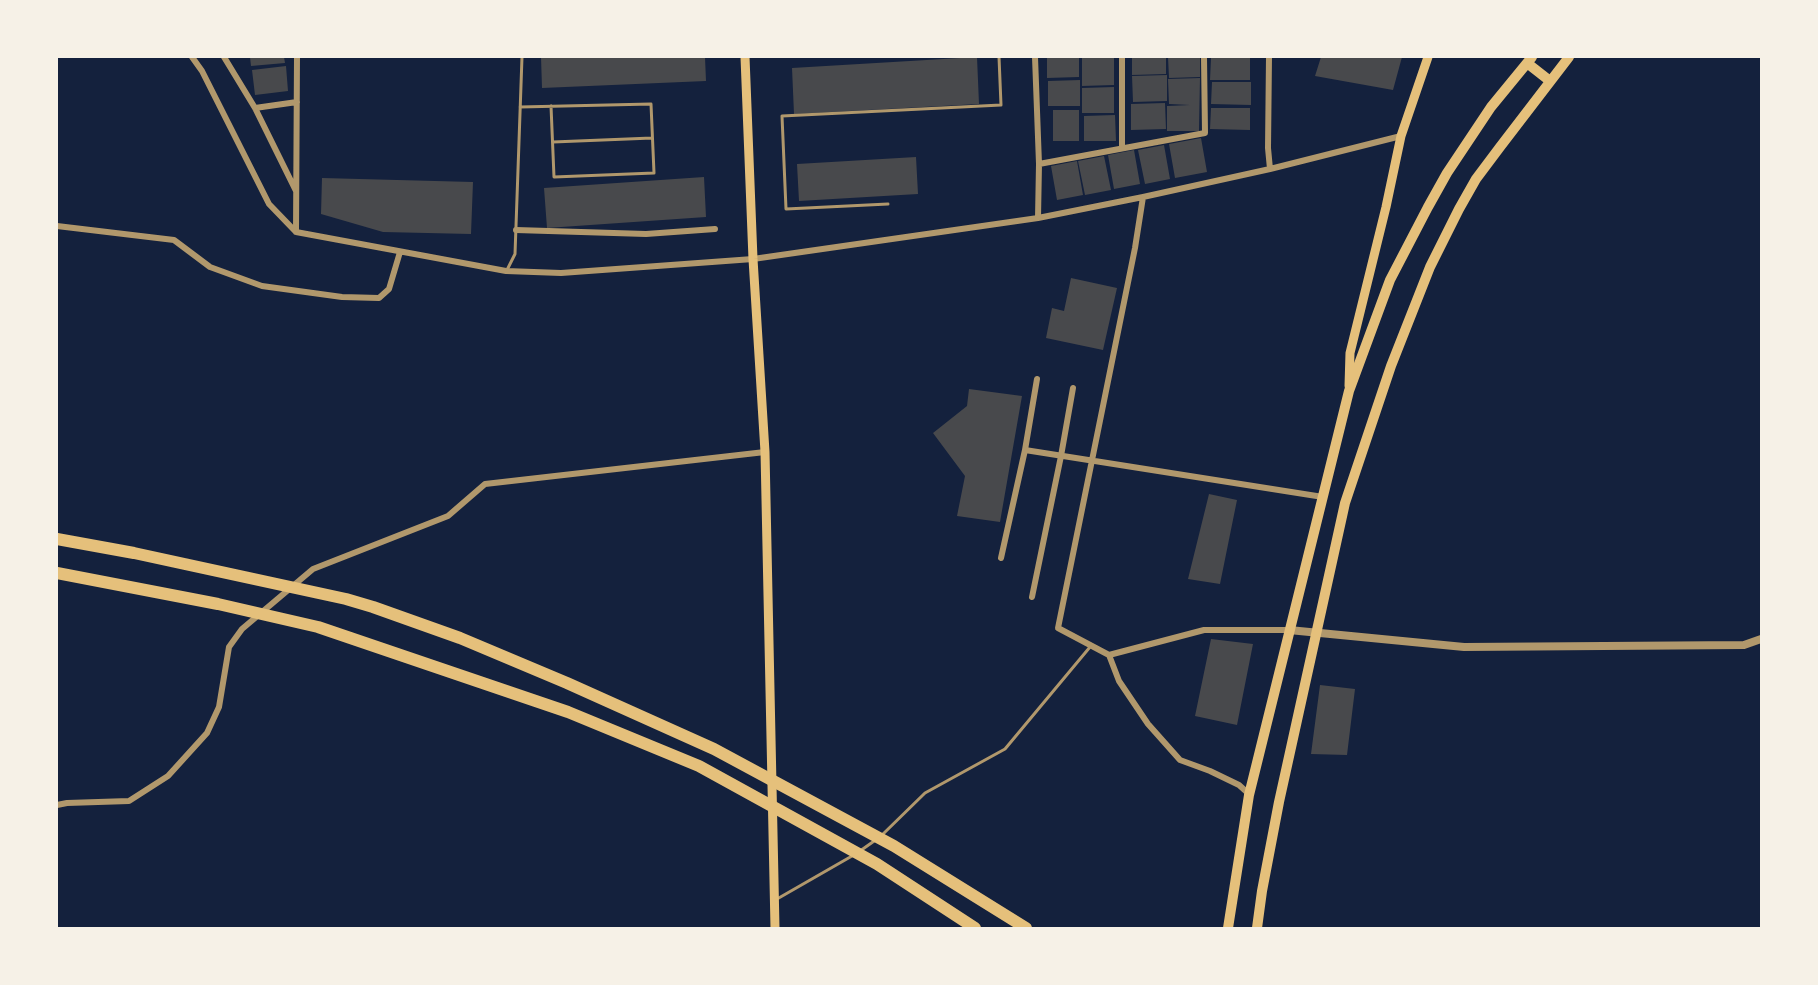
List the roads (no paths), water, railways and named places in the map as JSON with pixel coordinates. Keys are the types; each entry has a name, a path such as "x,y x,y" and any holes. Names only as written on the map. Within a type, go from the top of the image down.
{"highway":[{"path":"57,539 134,553 346,600 460,638 714,749 894,846 1026,928"},
{"path":"57,573 218,604 318,627 568,712 699,766 877,864 975,928"}],"main road":[{"path":"745,57 753,259 765,453 775,928"},
{"path":"1349,391 1350,353 1401,136 1428,57"},
{"path":"1257,928 1279,802 1345,503 1391,366 1430,267 1476,179 1569,57"},
{"path":"1228,928 1249,795 1289,630 1349,391 1390,280 1448,173 1491,107 1529,60 1550,81"}],"street":[{"path":"192,57 202,71 269,204 297,232 506,271 561,273 753,259 1038,218 1270,169 1401,136"},
{"path":"224,57 255,108 296,193"},
{"path":"297,57 297,232"},
{"path":"1035,57 1039,164 1038,218"},
{"path":"1122,57 1122,148"},
{"path":"1039,164 1205,133 1204,57"},
{"path":"1269,57 1268,148 1270,169"},
{"path":"255,108 297,102"},
{"path":"1143,197 1093,462 1058,628 1109,655 1119,681 1142,716 1180,760 1239,785 1249,795"},
{"path":"57,226 174,240 210,267 262,286 342,297 379,298 389,289 400,252"},
{"path":"516,230 646,234 716,229"},
{"path":"1001,558 1025,450 1037,379"},
{"path":"1032,597 1073,388"},
{"path":"1025,450 1324,497"},
{"path":"57,805 129,801 168,776 207,733 219,707 229,647 243,629 314,569 448,516 485,484 765,453"},
{"path":"1109,655 1204,630 1289,630 1464,647 1744,645 1761,639"}],"lane":[{"path":"506,271 515,254 522,57"},
{"path":"888,204 786,209 782,116 1001,105 999,57"},
{"path":"520,107 551,106 651,104 654,174 554,177 551,106"},
{"path":"553,142 652,138"},
{"path":"774,900 873,843 925,793 1005,749 1091,645"}]}
